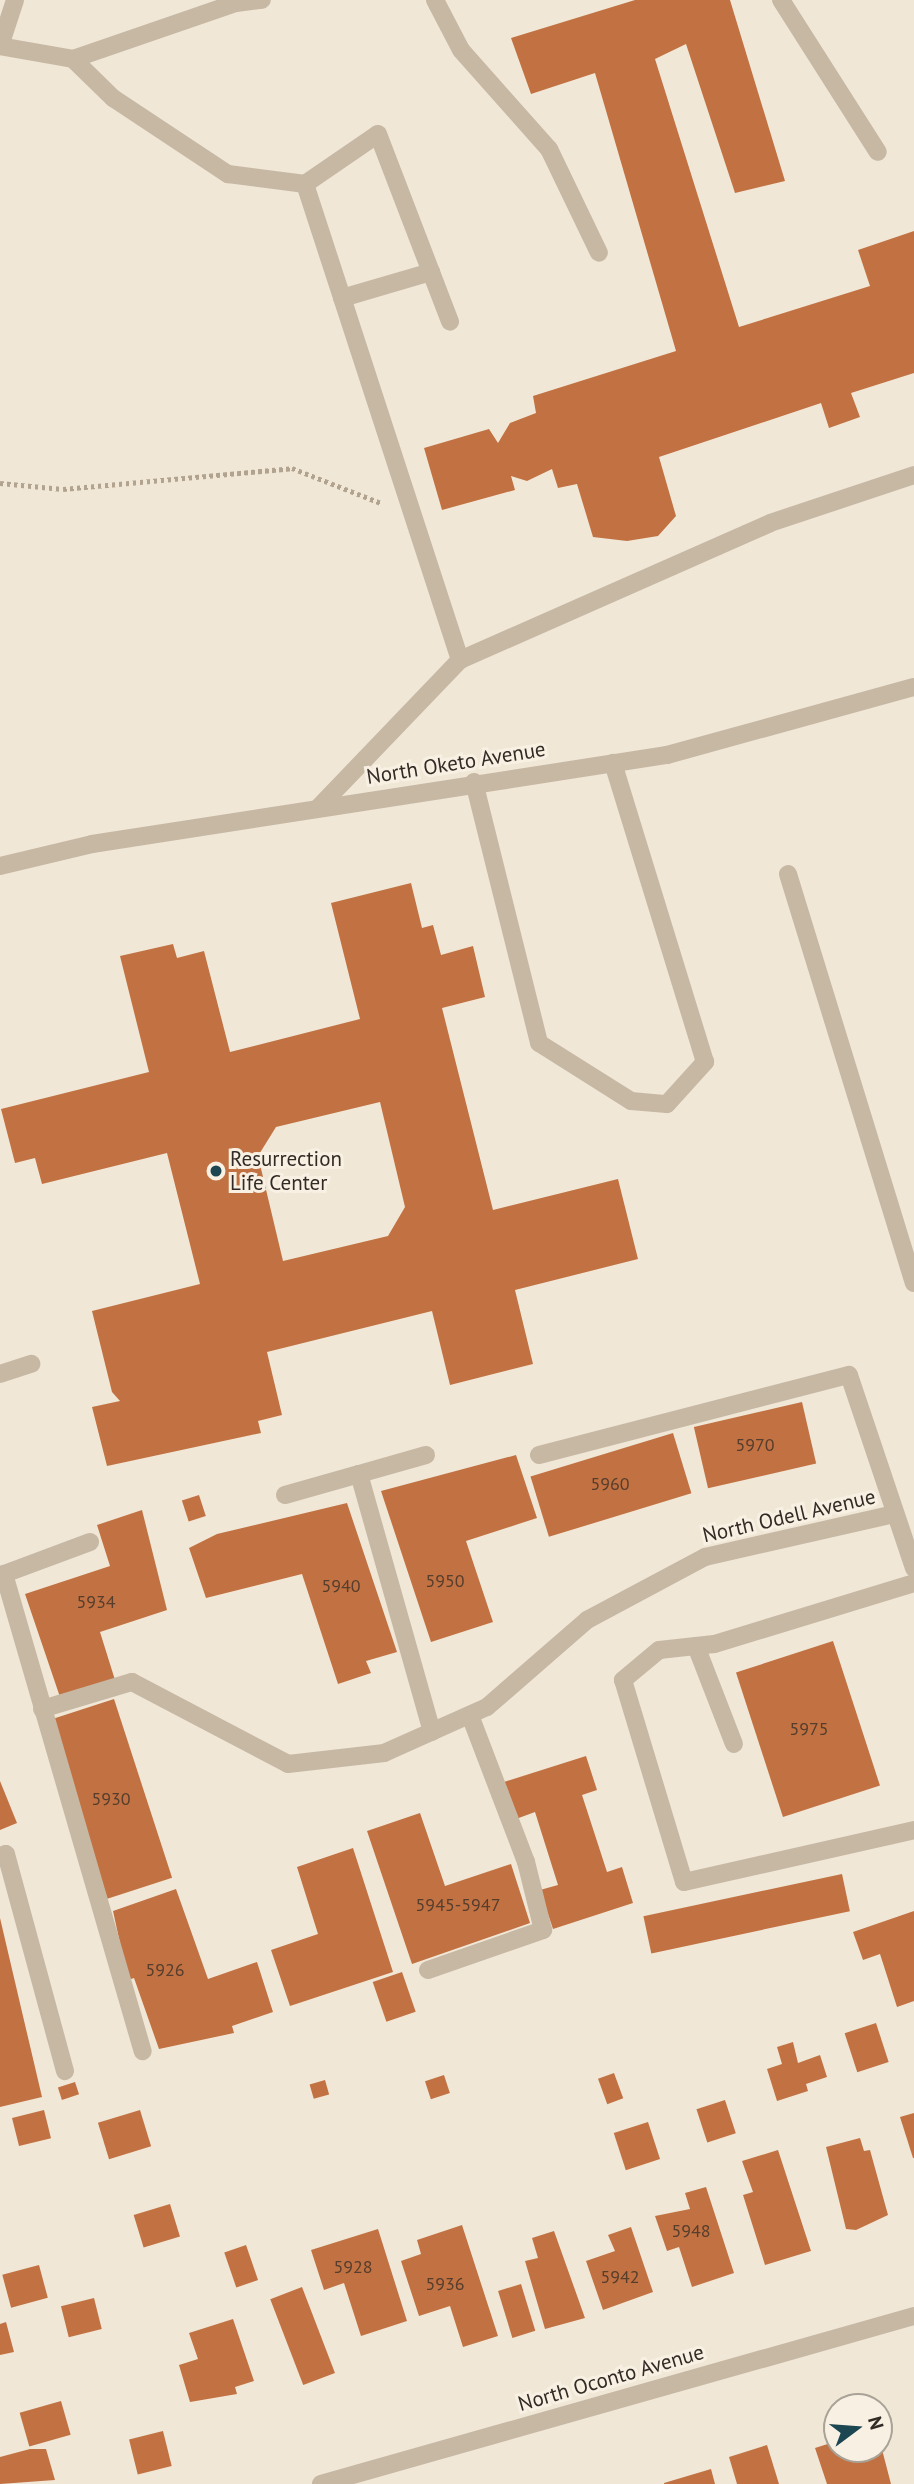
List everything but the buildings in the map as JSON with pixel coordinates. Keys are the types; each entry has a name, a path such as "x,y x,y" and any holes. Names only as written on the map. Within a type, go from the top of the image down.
{"street":[{"path":"15,0 0,46 73,59 236,3 262,0"},
{"path":"435,0 461,50 548,149 599,253"},
{"path":"781,0 878,152"},
{"path":"73,59 113,98 228,174 305,184 378,134 450,322"},
{"path":"305,184 460,660"},
{"path":"342,298 431,272"},
{"path":"319,807 460,660 770,523 914,475"},
{"name":"North Oketo Avenue","path":"0,866 92,844 474,782 667,755 914,687"},
{"path":"474,782 538,1043 631,1101 667,1104 705,1062 613,763"},
{"path":"788,874 914,1283"},
{"path":"0,1374 31,1364"},
{"path":"539,1455 849,1375 914,1568"},
{"path":"285,1495 426,1455"},
{"path":"359,1474 432,1732"},
{"name":"North Odell Avenue","path":"42,1709 132,1682 288,1764 384,1754 470,1715 587,1620 705,1557 895,1514"},
{"path":"90,1542 4,1574 143,2051"},
{"path":"914,1583 696,1646 659,1650 623,1680 684,1882 914,1830"},
{"path":"696,1646 734,1744"},
{"path":"428,1969 543,1930 526,1862 470,1715"},
{"path":"0,1857 6,1854 65,2071"},
{"name":"North Oconto Avenue","path":"321,2484 914,2316"}],"path":[{"path":"0,483 63,489 292,468 339,482 378,504 405,491"}],"place":[{"name":"Resurrection Life Center","path":"216,1171"}]}
